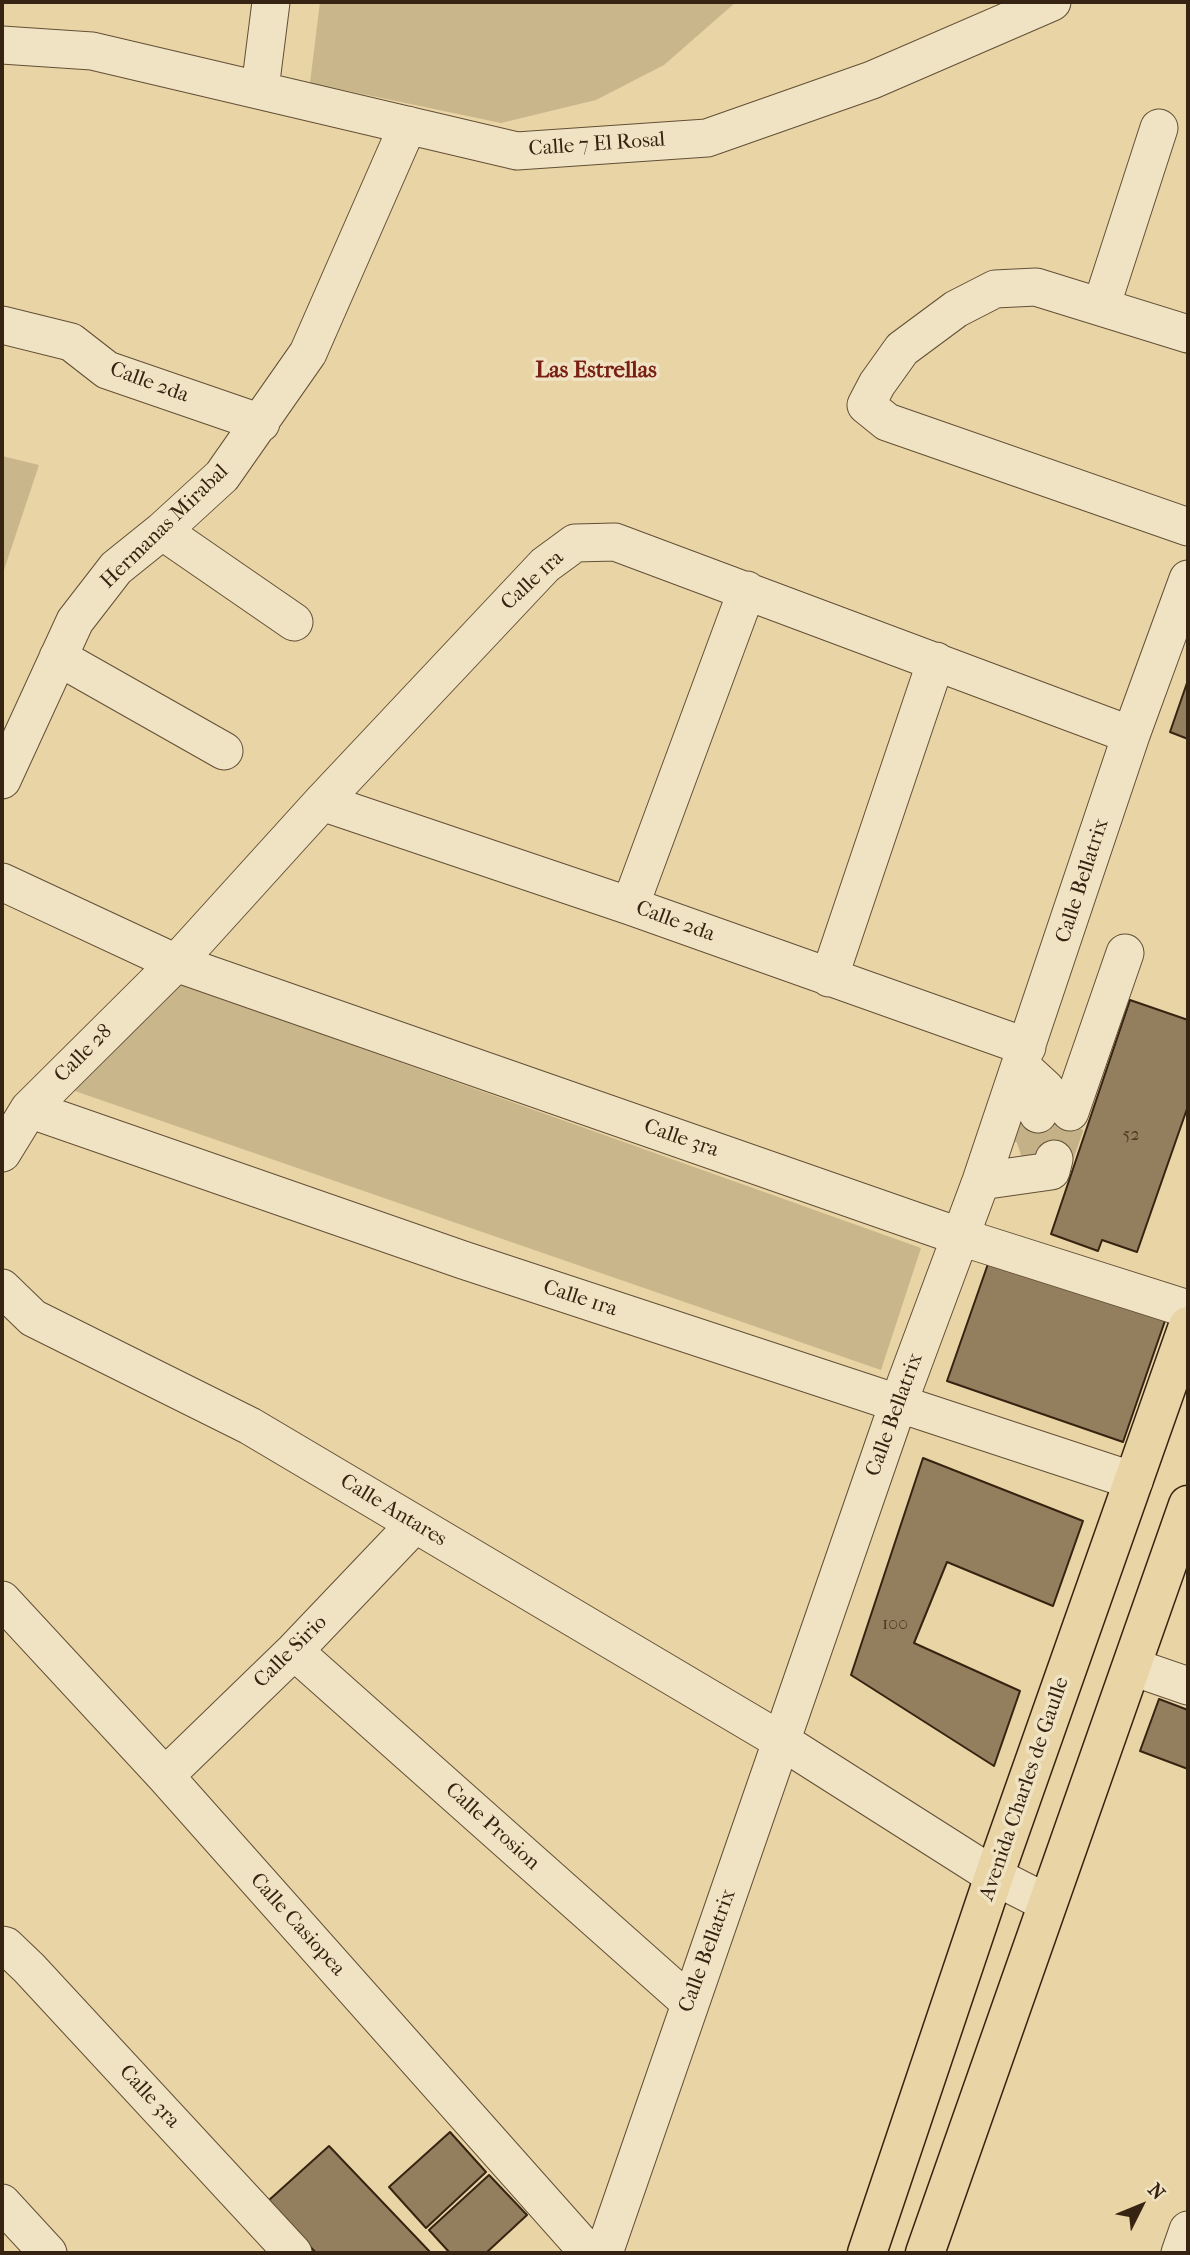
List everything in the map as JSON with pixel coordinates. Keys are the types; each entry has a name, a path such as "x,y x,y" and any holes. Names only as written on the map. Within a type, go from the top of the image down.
{"main road":[{"name":"Avenida Charles de Gaulle","path":"867,2253 994,1876 1188,1326"},
{"path":"925,2253 1188,1505"}],"street":[{"path":"260,89 271,2"},
{"name":"Calle 7 El Rosal","path":"2,45 92,51 517,151 706,138 872,80 1052,2"},
{"name":"Hermanas Mirabal","path":"2,780 75,621 116,568 162,531 222,476 308,353 408,125"},
{"path":"1101,307 1158,128"},
{"path":"1188,334 1036,287 995,289 956,309 902,349 877,384 866,405 887,422 1188,527"},
{"name":"Calle 2da","path":"2,325 71,342 107,370 261,423"},
{"path":"162,531 294,622"},
{"name":"Calle 1ra","path":"176,963 322,802 545,565 575,542 615,542 1131,735"},
{"name":"Calle Bellatrix","path":"604,2253 898,1404 961,1237 996,1162 1024,1056 1131,735 1188,579"},
{"path":"630,906 747,590"},
{"path":"58,657 224,751"},
{"path":"829,978 936,661"},
{"name":"Calle 2da","path":"322,802 630,906 829,978 1024,1056"},
{"name":"Calle 3ra","path":"2,882 176,963 961,1237 1188,1309"},
{"path":"1024,1056 1046,1089 1054,1113 1125,953"},
{"name":"Calle 28","path":"2,1153 29,1109 176,963"},
{"name":"Calle 1ra","path":"29,1109 463,1260 1134,1481"},
{"path":"996,1162 1051,1171 1054,1159"},
{"name":"Calle Antares","path":"2,1288 33,1318 250,1426 783,1742 994,1876 1047,1903"},
{"name":"Calle Sirio","path":"165,1776 293,1651 415,1524"},
{"name":"Calle Casiopea","path":"2,1600 165,1776 589,2253"},
{"name":"Calle Prosion","path":"293,1651 690,2003"},
{"path":"1133,1667 1188,1686"},
{"name":"Calle 3ra","path":"2,1945 29,1968 293,2253"},
{"path":"2,2203 48,2253"},
{"path":"1180,2253 1188,2230"}],"shaded area":[{"path":"320,2 736,2 664,65 596,100 501,123 310,83"},
{"path":"2,456 39,465 2,576"},
{"path":"181,984 921,1248 881,1370 72,1090"}],"building":[{"path":"1188,680 1188,739 1170,732"},
{"path":"1130,1000 1188,1020 1188,1106 1137,1252 1102,1240 1098,1251 1051,1234"},
{"path":"989,1261 1167,1315 1123,1442 947,1381"},
{"path":"923,1458 1083,1521 1053,1606 947,1562 914,1643 1020,1691 994,1766 851,1675"},
{"path":"1159,1699 1188,1710 1188,1769 1140,1751"},
{"path":"450,2132 486,2172 426,2228 389,2187"},
{"path":"329,2146 431,2253 316,2253 268,2201"},
{"path":"489,2175 527,2215 486,2253 450,2253 429,2230"}],"tunnel":[{"path":"1054,1159 1070,1112"},
{"path":"1019,1149 1028,1146 1038,1114"}],"district":[{"name":"Las Estrellas","path":"596,371"}]}
